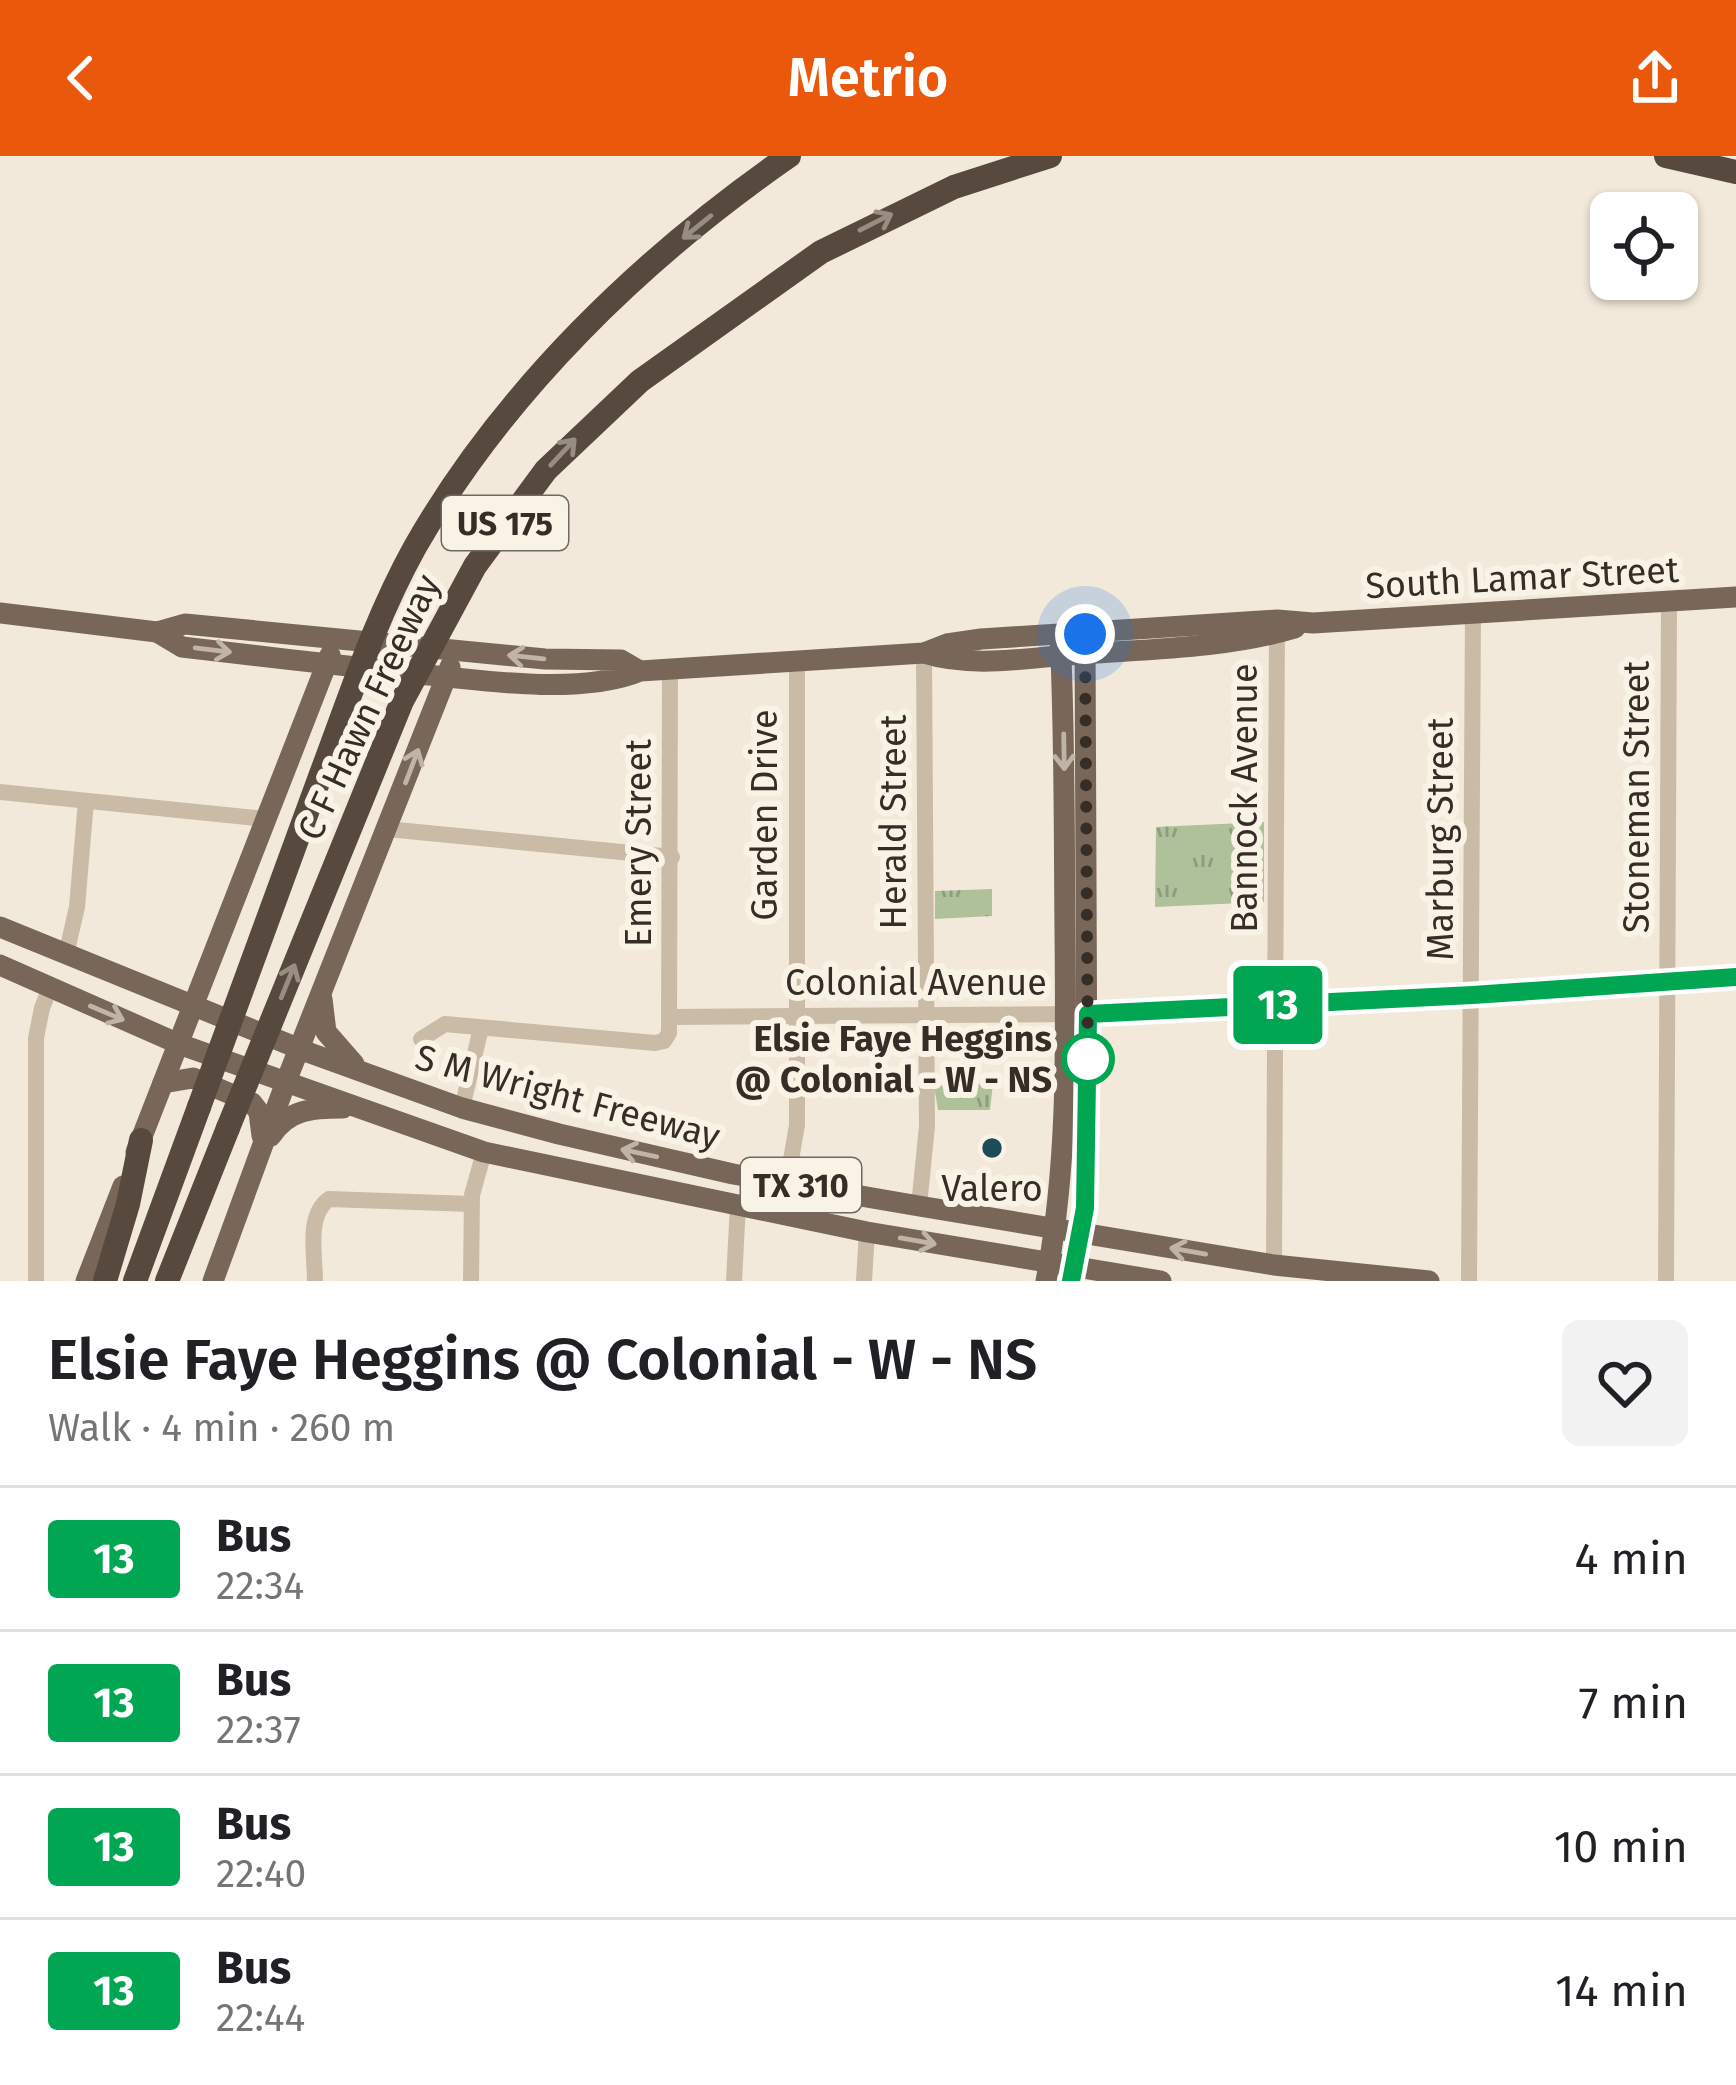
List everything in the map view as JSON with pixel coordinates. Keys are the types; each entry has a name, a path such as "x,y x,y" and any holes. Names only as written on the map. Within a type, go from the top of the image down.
{"highway":[{"name":"C F Hawn Freeway","path":"135,1281 377,623 432,519 485,442 574,339 686,236 789,156"},
{"name":"C F Hawn Freeway","path":"166,1281 402,701 475,566 546,470 640,381 821,251 954,187 1050,156"},
{"path":"1666,156 1736,172"},
{"path":"105,1281 141,1140"}],"main road":[{"name":"South Lamar Street","path":"0,613 157,632 182,646 446,677 548,682 620,679 640,671 924,653 964,641 1060,645 1224,642 1277,626 1736,597"},
{"name":"South Lamar Street","path":"157,632 185,624 544,659 621,660 640,671"},
{"name":"C F Hawn Freeway","path":"86,1281 337,637"},
{"path":"1048,1272 1077,1014 1088,832 1085,644"},
{"path":"1060,645 1064,831 1085,1208 1073,1274"},
{"name":"C F Hawn Freeway","path":"213,1281 287,1079 457,650"},
{"path":"1064,831 1088,832"},
{"name":"S M Wright Freeway","path":"0,927 299,1049 461,1108 624,1150 919,1207 1274,1265 1429,1281"},
{"name":"S M Wright Freeway","path":"0,965 179,1044 484,1152 1048,1272 1161,1281"},
{"path":"322,993 326,1032 343,1055 369,1075"},
{"path":"163,1083 193,1078 252,1103 259,1112 262,1149"},
{"path":"262,1149 278,1125 298,1112 356,1108"}],"street":[{"name":"Stoneman Street","path":"1666,1281 1670,601"},
{"name":"Marburg Street","path":"1469,1281 1473,613"},
{"name":"Bannock Avenue","path":"1274,1265 1277,626"},
{"name":"Herald Street","path":"919,1207 927,1126 924,653"},
{"name":"Garden Drive","path":"787,1183 797,1125 797,662"},
{"name":"Emery Street","path":"670,669 672,1017"},
{"path":"0,792 266,819"},
{"path":"66,955 77,908 86,801"},
{"path":"387,829 672,857"},
{"name":"Colonial Avenue","path":"672,1017 1077,1014 1736,977"},
{"path":"36,1281 36,1038 50,988"},
{"path":"421,1039 445,1024 655,1043 664,1041 672,1017"},
{"path":"461,1108 481,1028"},
{"path":"471,1281 471,1204 484,1152"},
{"path":"315,1281 316,1210 328,1199 471,1204"},
{"path":"734,1281 738,1204"},
{"path":"864,1281 867,1232"}],"green space":[{"path":"1264,822 1264,902 1155,907 1156,827"},
{"path":"992,889 992,916 935,919 935,891"},
{"path":"993,1083 990,1110 938,1110 934,1086"}],"bus line":[{"name":"13","path":"1071,1281 1085,1208 1088,1014 1736,977"}],"place":[{"name":"Elsie Faye Heggins @ Colonial - W - NS","path":"1088,1059"},
{"name":"Valero","path":"992,1148"}],"route":[{"path":"1085,634 1088,1075 1088,1059"}]}
